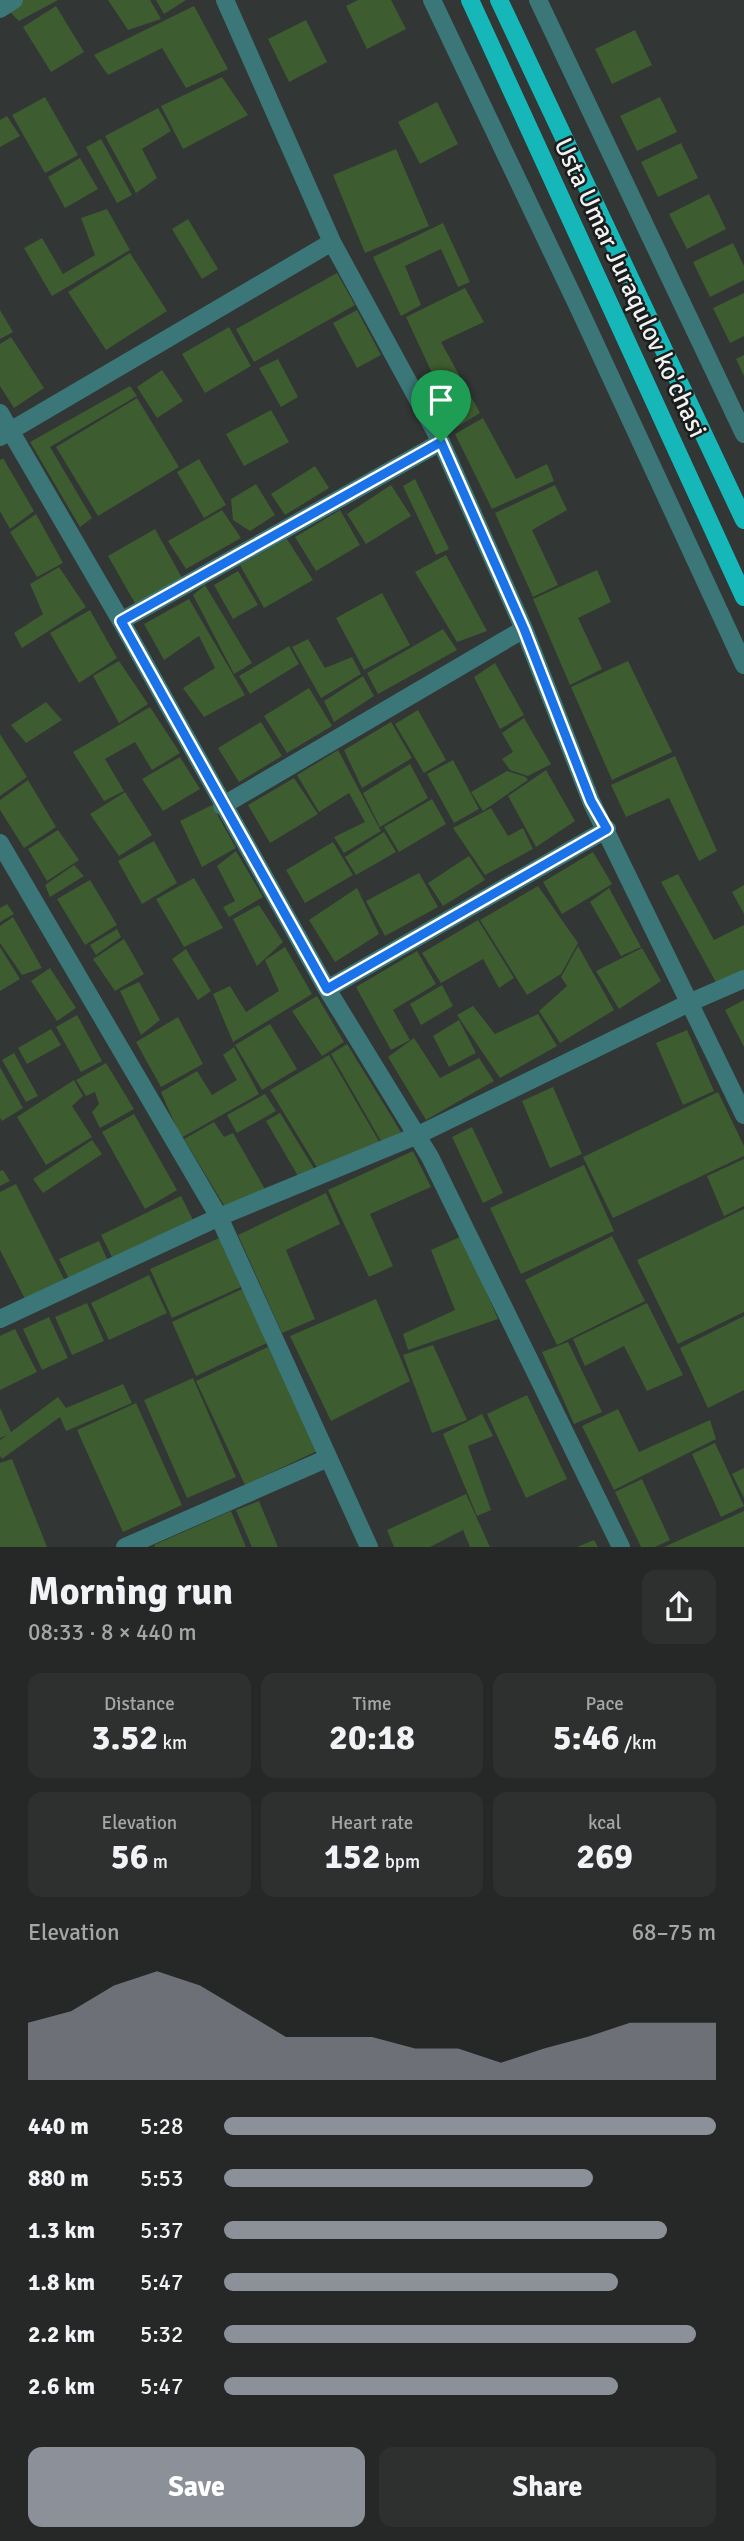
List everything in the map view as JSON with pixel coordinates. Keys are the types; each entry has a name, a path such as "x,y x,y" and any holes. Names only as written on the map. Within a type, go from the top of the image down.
{"main road":[{"name":"Usta Umar Juraqulov ko'chasi","path":"470,0 744,597"},
{"name":"Usta Umar Juraqulov ko'chasi","path":"499,0 744,520"}],"street":[{"path":"0,9 14,0"},
{"path":"225,0 332,242 441,442 524,629 591,801 607,829 744,1115"},
{"path":"432,0 744,665"},
{"path":"538,0 744,434"},
{"path":"5,434 332,242"},
{"path":"0,413 5,434 121,621 222,806 327,989 418,1135 621,1547"},
{"path":"121,621 441,442"},
{"path":"222,806 524,629"},
{"path":"327,989 607,829"},
{"path":"0,843 219,1217 369,1547"},
{"path":"2,1313 219,1217 418,1135 691,1002 744,979"},
{"path":"125,1547 147,1543 328,1458"}],"building":[{"path":"7,0 58,0 19,21 1,3"},
{"path":"108,0 150,0 161,19 128,30"},
{"path":"156,0 186,0 164,14"},
{"path":"358,0 391,0 406,29 367,49 346,6"},
{"path":"56,6 84,52 51,72 23,27"},
{"path":"194,6 228,69 186,88 162,48 108,75 94,55"},
{"path":"306,20 327,62 289,82 268,39"},
{"path":"635,30 652,65 612,84 595,49"},
{"path":"222,77 248,115 183,149 161,106"},
{"path":"45,97 78,155 45,173 12,115"},
{"path":"660,97 677,132 637,151 620,116"},
{"path":"437,102 458,144 420,164 398,122"},
{"path":"158,108 171,131 142,149 157,178 136,193 105,136"},
{"path":"7,116 20,136 0,147 0,120"},
{"path":"101,139 132,195 117,203 86,147"},
{"path":"681,143 698,178 658,197 641,162"},
{"path":"396,149 429,226 365,253 333,175"},
{"path":"80,158 98,189 65,208 48,177"},
{"path":"709,194 726,229 687,249 669,214"},
{"path":"107,209 130,250 52,296 24,248 42,238 63,274 95,255 81,218"},
{"path":"188,219 218,269 202,279 172,229"},
{"path":"443,223 470,282 458,287 441,249 405,266 421,305 401,316 373,257"},
{"path":"733,243 744,266 744,280 710,297 693,262"},
{"path":"130,253 167,311 106,350 68,292"},
{"path":"337,273 355,305 254,362 236,329"},
{"path":"465,288 484,322 441,342 480,413 457,427 406,317"},
{"path":"744,293 744,336 730,343 713,308"},
{"path":"0,310 13,332 0,339"},
{"path":"357,310 381,355 357,368 333,323"},
{"path":"229,327 251,366 205,393 182,354"},
{"path":"11,337 44,388 14,408 0,386 0,344"},
{"path":"744,355 744,376 736,359"},
{"path":"278,359 298,397 281,407 259,368"},
{"path":"162,370 183,401 157,418 137,387"},
{"path":"130,386 137,396 50,447 92,518 80,527 30,442"},
{"path":"137,398 179,467 98,516 56,447"},
{"path":"271,410 289,442 244,466 226,434"},
{"path":"483,418 516,479 547,464 554,481 492,509 455,434"},
{"path":"3,458 34,511 10,529 0,511 0,460"},
{"path":"199,459 226,505 204,518 177,472"},
{"path":"315,466 329,488 285,515 271,494"},
{"path":"415,479 449,549 436,555 403,486"},
{"path":"256,484 275,515 250,531 233,520 231,499"},
{"path":"391,485 411,516 366,544 347,514"},
{"path":"555,485 567,510 532,530 558,585 533,597 495,513"},
{"path":"222,510 241,538 186,569 168,541"},
{"path":"340,510 360,545 316,571 295,537"},
{"path":"36,514 63,563 37,577 10,532"},
{"path":"155,529 182,578 136,605 108,556"},
{"path":"287,539 313,580 264,608 240,565"},
{"path":"446,555 487,631 457,642 415,572"},
{"path":"59,567 86,607 22,648 14,633 43,614 30,584"},
{"path":"597,570 611,602 578,618 602,669 570,685 533,599"},
{"path":"238,571 258,605 233,619 214,585"},
{"path":"205,585 252,663 234,674 193,595"},
{"path":"382,593 410,645 364,670 336,618"},
{"path":"189,599 245,695 204,717 183,688 215,668 199,636 164,660 144,624"},
{"path":"90,610 117,658 79,683 50,633"},
{"path":"443,629 457,650 378,694 367,673"},
{"path":"308,639 325,668 352,657 361,674 321,698 292,647"},
{"path":"289,646 299,664 250,694 239,676"},
{"path":"119,661 148,704 119,723 93,676"},
{"path":"628,661 672,752 612,780 571,687"},
{"path":"495,663 524,715 500,729 474,677"},
{"path":"363,676 374,696 334,722 324,701"},
{"path":"309,688 332,726 287,753 264,716"},
{"path":"46,702 62,720 26,743 11,725"},
{"path":"150,707 180,753 152,770 135,742 105,759 124,791 104,801 73,752"},
{"path":"418,710 446,760 424,773 395,724"},
{"path":"524,718 551,764 528,776 510,770 502,759 513,752 502,733"},
{"path":"261,722 282,756 239,782 218,748"},
{"path":"391,722 412,758 362,788 344,750"},
{"path":"0,734 27,777 0,796"},
{"path":"338,750 381,831 344,853 334,837 365,822 349,793 319,812 297,775"},
{"path":"675,756 717,851 699,861 669,798 626,817 611,785"},
{"path":"180,757 200,789 163,811 142,779"},
{"path":"453,760 479,809 454,823 427,774"},
{"path":"410,764 428,798 380,827 363,793"},
{"path":"546,770 575,821 536,847 508,796"},
{"path":"507,771 528,780 483,811 471,792"},
{"path":"294,778 318,814 270,843 248,805"},
{"path":"28,780 56,827 24,848 0,810 0,800"},
{"path":"125,792 152,835 119,856 90,814"},
{"path":"432,799 446,824 399,852 384,827"},
{"path":"212,805 236,848 202,867 180,821"},
{"path":"491,808 508,836 523,828 533,849 485,875 453,828"},
{"path":"58,830 79,860 47,881 28,849"},
{"path":"384,832 396,852 356,875 345,857"},
{"path":"154,841 177,883 142,904 118,861"},
{"path":"333,842 353,875 305,903 286,870"},
{"path":"236,851 263,897 229,917 223,907 235,901 217,866"},
{"path":"593,852 612,884 562,914 543,882"},
{"path":"469,856 485,880 443,906 428,883"},
{"path":"74,865 84,876 50,897 45,885"},
{"path":"419,873 438,907 385,936 366,901"},
{"path":"678,874 714,940 744,925 744,970 718,986 661,882"},
{"path":"194,878 223,928 184,947 156,899"},
{"path":"90,880 117,925 85,945 57,899"},
{"path":"744,885 744,914 732,892"},
{"path":"538,886 578,943 561,974 527,995 480,920"},
{"path":"357,888 379,934 335,962 309,920"},
{"path":"609,888 641,947 621,956 590,902"},
{"path":"7,904 14,914 0,922 0,908"},
{"path":"259,905 283,942 257,966 233,919"},
{"path":"13,917 42,968 22,975 0,943 0,926"},
{"path":"478,920 514,978 499,988 483,959 441,983 422,953"},
{"path":"117,929 121,937 96,955 90,945"},
{"path":"124,939 144,974 115,991 93,959"},
{"path":"578,946 614,1010 560,1043 539,1011 567,986 561,977"},
{"path":"0,947 20,979 0,991"},
{"path":"285,947 312,994 233,1042 213,994 230,986 246,1012 279,991 265,960"},
{"path":"642,948 661,981 619,1009 596,971"},
{"path":"186,949 211,991 198,1000 172,959"},
{"path":"417,951 436,984 393,1010 410,1040 391,1050 356,987"},
{"path":"50,968 76,1008 57,1021 31,981"},
{"path":"139,982 160,1020 141,1035 120,991"},
{"path":"442,985 453,1006 421,1025 410,1004"},
{"path":"317,996 344,1042 322,1056 292,1011"},
{"path":"744,1000 744,1047 725,1010"},
{"path":"473,1006 495,1034 538,1014 557,1046 500,1078 457,1015"},
{"path":"77,1015 102,1061 81,1072 56,1027"},
{"path":"178,1017 203,1064 161,1087 136,1042"},
{"path":"459,1020 476,1053 449,1067 433,1036"},
{"path":"270,1024 297,1069 262,1090 235,1045"},
{"path":"51,1029 61,1045 27,1064 18,1048"},
{"path":"687,1030 714,1091 683,1105 656,1043"},
{"path":"414,1038 440,1078 479,1058 494,1081 426,1120 388,1057"},
{"path":"347,1044 401,1132 382,1143 331,1054"},
{"path":"234,1047 259,1094 181,1138 161,1092 197,1071 212,1095 237,1080 223,1055"},
{"path":"14,1053 38,1096 26,1102 2,1060"},
{"path":"329,1055 380,1143 321,1174 270,1090"},
{"path":"106,1063 134,1109 100,1128 92,1112 99,1104 95,1092 86,1096 76,1080"},
{"path":"0,1067 23,1108 2,1121 0,1118"},
{"path":"74,1080 83,1096 72,1106 92,1137 46,1165 17,1117"},
{"path":"553,1087 582,1154 550,1168 522,1101"},
{"path":"718,1092 744,1146 744,1156 613,1218 583,1157"},
{"path":"265,1094 276,1111 237,1133 227,1115"},
{"path":"280,1113 318,1175 302,1183 266,1121"},
{"path":"134,1114 177,1190 145,1209 102,1132"},
{"path":"214,1122 224,1137 233,1133 266,1191 228,1212 184,1139"},
{"path":"472,1127 503,1193 483,1203 452,1137"},
{"path":"92,1140 102,1154 43,1193 33,1179"},
{"path":"413,1151 431,1187 370,1214 393,1266 369,1277 328,1190"},
{"path":"744,1159 744,1206 724,1216 707,1176"},
{"path":"584,1165 614,1231 521,1274 490,1208"},
{"path":"3,1170 10,1181 0,1186 0,1171"},
{"path":"16,1184 65,1281 26,1301 0,1250 0,1192"},
{"path":"326,1193 340,1224 286,1250 315,1319 282,1333 238,1235"},
{"path":"181,1196 193,1220 113,1259 101,1235"},
{"path":"744,1209 744,1312 678,1344 637,1260"},
{"path":"462,1236 498,1319 408,1350 403,1334 455,1310 431,1250"},
{"path":"612,1236 645,1301 557,1345 525,1280"},
{"path":"219,1238 241,1287 172,1318 150,1269"},
{"path":"99,1241 108,1261 69,1279 59,1259"},
{"path":"149,1275 167,1313 109,1340 91,1303"},
{"path":"242,1289 267,1343 196,1376 172,1322"},
{"path":"376,1299 410,1381 331,1421 290,1336"},
{"path":"87,1303 104,1341 72,1355 55,1317"},
{"path":"647,1303 683,1375 647,1391 624,1346 585,1366 573,1339"},
{"path":"744,1316 744,1390 708,1408 680,1348"},
{"path":"49,1317 68,1358 42,1370 23,1329"},
{"path":"15,1329 37,1372 0,1390 0,1336"},
{"path":"568,1342 602,1412 574,1424 542,1352"},
{"path":"433,1345 467,1420 432,1433 403,1355"},
{"path":"268,1347 317,1451 245,1485 196,1381"},
{"path":"193,1378 236,1477 187,1498 144,1400"},
{"path":"123,1384 132,1403 66,1431 60,1417 2,1459 0,1456 0,1440 7,1435 0,1438 0,1408 11,1432 58,1397 66,1408"},
{"path":"527,1395 567,1479 526,1498 487,1414"},
{"path":"136,1403 182,1505 123,1532 77,1430"},
{"path":"618,1409 639,1452 710,1420 716,1439 614,1490 582,1426"},
{"path":"482,1414 493,1436 468,1446 491,1510 477,1516 443,1434"},
{"path":"715,1443 744,1506 721,1517 692,1454"},
{"path":"12,1459 47,1547 0,1547 0,1463"},
{"path":"744,1468 744,1498 732,1474"},
{"path":"642,1479 670,1540 655,1547 641,1547 615,1492"},
{"path":"466,1494 490,1547 470,1547 463,1530 430,1547 394,1547 387,1530"},
{"path":"259,1501 278,1547 252,1547 236,1510"},
{"path":"231,1511 246,1547 154,1545"},
{"path":"744,1511 744,1547 664,1547"},
{"path":"594,1540 598,1547 577,1547"}],"route":[{"path":"441,442 524,629 591,801 607,829 327,989 222,806 121,621 441,442"}]}
